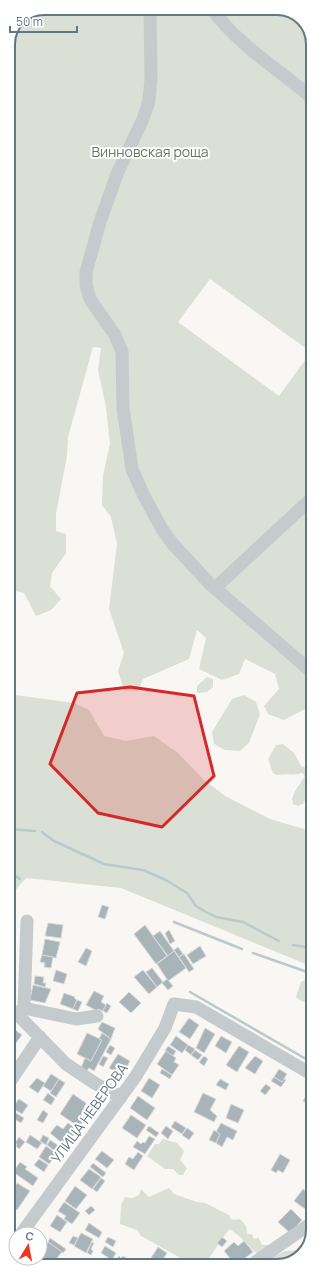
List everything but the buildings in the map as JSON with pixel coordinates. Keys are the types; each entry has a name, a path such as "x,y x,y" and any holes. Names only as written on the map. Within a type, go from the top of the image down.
{"street":[{"path":"150,15 151,78 149,101 143,120 117,174 100,222 86,272 86,285 90,299 114,335 122,352 123,408 132,469 144,496 165,534 200,574 306,667"},
{"path":"216,15 224,25 244,43 306,93"},
{"path":"215,588 306,504"},
{"path":"27,920 16,1011 66,1064 96,1084 121,1097"},
{"name":"УЛИЦА НЕВЕРОВА","path":"27,1226 121,1097 154,1049 165,1028 174,1004 196,1007 306,1071"},
{"path":"16,1011 76,1019 97,1016"},
{"path":"15,1074 40,1037"},
{"path":"260,1259 306,1227"}],"highlighted area":[{"path":"130,687 194,696 214,776 162,827 98,813 50,764 77,693"}],"green space":[{"name":"Винновская роща","path":"44,15 279,15 288,17 300,26 304,33 306,44 306,348 210,279 178,322 279,396 306,359 306,709 284,720 268,714 264,706 279,689 275,674 245,659 239,674 222,680 199,669 206,638 197,630 189,659 143,679 138,691 124,690 118,671 124,653 109,609 117,544 111,517 102,505 103,475 110,444 106,407 98,370 101,348 93,347 68,437 67,456 56,514 56,531 66,534 66,553 52,573 50,586 61,599 51,610 36,616 24,593 15,591 15,44 17,33 28,20 33,17"},
{"path":"207,677 213,679 213,687 207,692 197,693 197,686"},
{"path":"15,695 74,703 89,710 104,736 126,741 154,736 178,753 203,779 225,796 270,819 306,831 306,964 121,888 26,878 15,891"},
{"path":"244,695 256,702 260,714 249,743 240,751 225,750 214,744 212,732 232,699"},
{"path":"283,744 294,753 301,766 306,768 306,798 303,804 298,806 293,804 292,799 295,791 305,776 302,773 277,775 273,773 268,759 276,745"},
{"path":"306,980 306,1002 296,997 301,982"},
{"path":"163,1139 177,1143 184,1151 180,1160 187,1168 183,1175 179,1175 173,1169 165,1169 147,1156 155,1144 159,1144"},
{"path":"169,1188 174,1194 197,1202 205,1203 229,1215 231,1219 240,1219 246,1226 247,1234 252,1234 254,1239 258,1237 262,1245 269,1245 258,1255 230,1229 208,1259 181,1259 141,1236 137,1230 120,1224 121,1205 125,1197 133,1198 139,1195 141,1189 149,1197"},
{"path":"301,1245 295,1253 291,1255 283,1258 271,1259 285,1251 296,1250"}],"waterway":[{"path":"15,830 35,831"},
{"path":"42,832 54,841 104,864 143,870 166,880 187,893 196,906 206,912 216,917 243,922 279,941"},
{"path":"15,876 20,879"},
{"path":"174,922 242,949"},
{"path":"293,945 306,947"},
{"path":"253,953 306,972"},
{"path":"190,992 306,1059"}]}
